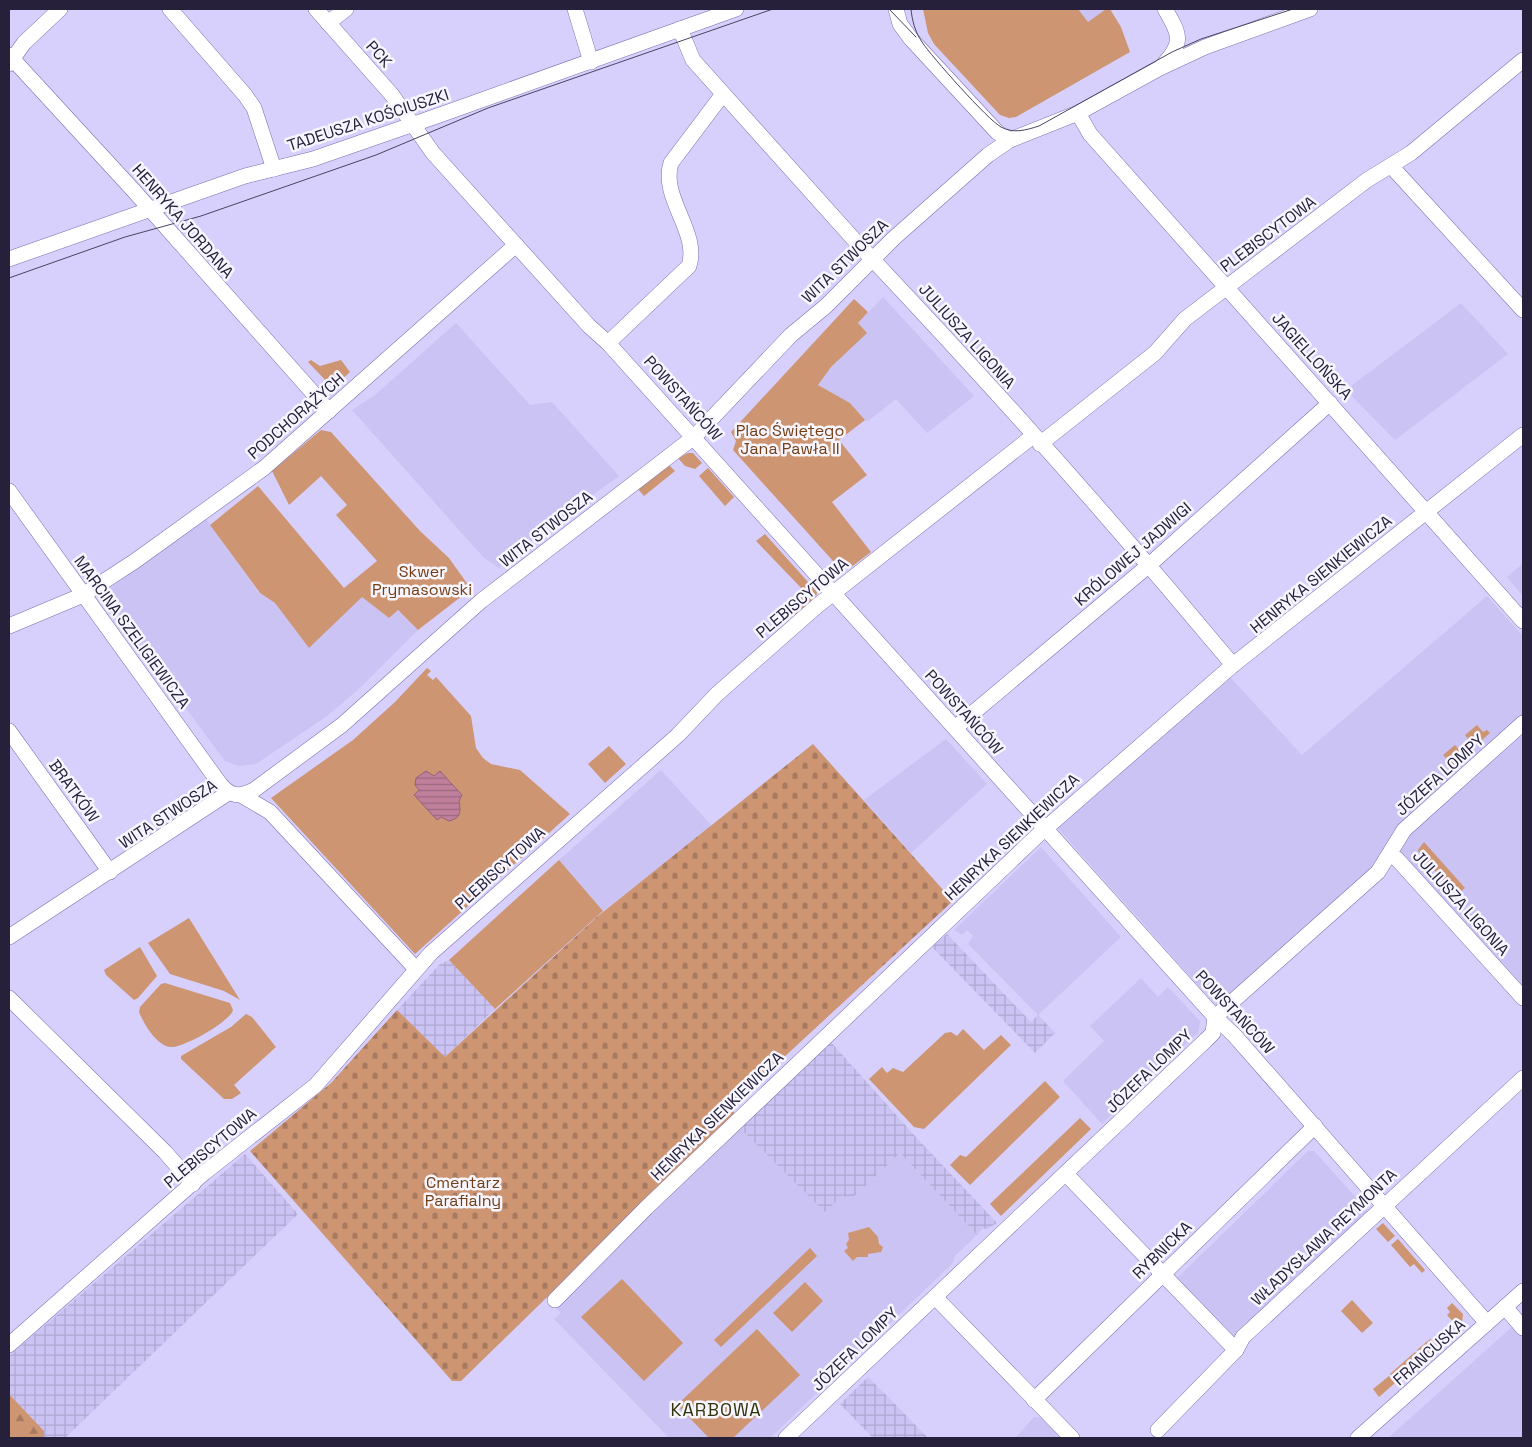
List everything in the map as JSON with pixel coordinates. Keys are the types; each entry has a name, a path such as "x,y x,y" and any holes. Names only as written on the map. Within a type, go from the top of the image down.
{"street":[{"path":"10,59 60,9"},
{"path":"170,9 250,102 274,168"},
{"name":"PCK","path":"316,9 392,95 413,124"},
{"path":"328,24 346,9"},
{"path":"575,9 591,62"},
{"name":"TADEUSZA KOŚCIUSZKI","path":"9,260 274,168 313,159 736,9"},
{"path":"896,9 900,24 911,39 997,132 1010,140"},
{"path":"1160,68 1172,52 1178,39 1177,28 1164,9"},
{"name":"WITA STWOSZA","path":"9,937 235,794 262,783 342,725 482,601 694,437 791,335 826,306 871,258 988,155 1010,140 1078,113 1160,68 1237,34 1310,9"},
{"name":"JULIUSZA LIGONIA","path":"680,29 693,60 871,258 898,284 1148,566 1233,665"},
{"name":"HENRYKA JORDANA","path":"10,59 150,210 329,411"},
{"name":"PLEBISCYTOWA","path":"9,1345 193,1184 316,1084 365,1031 380,1009 416,969 553,843 574,827 684,729 717,694 834,592 1155,353 1185,319 1367,180 1411,153 1523,60"},
{"path":"608,342 689,266 693,253 667,176 671,163 724,94"},
{"name":"JAGIELLOŃSKA","path":"1078,113 1090,134 1523,621"},
{"name":"POWSTAŃCÓW","path":"413,124 433,153 589,326 608,342 834,592 1044,829 1215,1017 1234,1035 1487,1323"},
{"path":"1391,166 1523,310"},
{"name":"PODCHORĄŻYCH","path":"9,626 83,595 135,561 259,471 516,245"},
{"name":"KRÓLOWEJ JADWIGI","path":"955,728 1148,566 1330,403"},
{"name":"HENRYKA SIENKIEWICZA","path":"555,1300 688,1168 1044,829 1233,665 1523,435"},
{"name":"MARCINA SZELIGIEWICZA","path":"9,491 83,595 235,794"},
{"name":"JÓZEFA LOMPY","path":"786,1438 1213,1033 1215,1017 1378,872 1404,830 1523,723"},
{"name":"BRATKÓW","path":"9,731 110,872"},
{"path":"262,783 263,797 270,812 416,969"},
{"path":"235,794 270,812"},
{"name":"JULIUSZA LIGONIA","path":"1390,855 1397,858 1523,998"},
{"path":"9,998 165,1152 193,1184"},
{"name":"WŁADYSŁAWA REYMONTA","path":"1158,1430 1236,1350 1243,1337 1523,1078"},
{"name":"RYBNICKA","path":"1034,1400 1315,1126"},
{"path":"1066,1174 1236,1350"},
{"name":"FRANCUSKA","path":"1358,1438 1523,1291"},
{"path":"935,1297 1072,1438"},
{"path":"1505,1307 1523,1328"}],"shaded area":[{"path":"1078,9 1106,9 1088,22"},
{"path":"883,297 974,396 927,433 896,399 868,421 850,403 818,385 831,367 866,333 858,323"},
{"path":"1461,303 1508,354 1395,440 1346,390"},
{"path":"456,323 530,405 552,402 619,476 564,516 499,568 484,558 352,410 375,395"},
{"path":"205,518 259,593 275,603 309,648 362,596 389,618 397,610 418,630 361,687 327,716 256,764 239,766 225,761 170,687 165,690 135,648 133,634 104,593"},
{"path":"1523,563 1523,596 1507,577"},
{"path":"1487,596 1523,636 1523,985 1397,850 1216,1005 1055,825 1228,675 1302,755"},
{"path":"946,739 987,784 911,853 864,800"},
{"path":"661,770 712,826 603,911 559,860"},
{"path":"426,771 434,776 440,771 462,795 459,801 459,814 456,818 449,821 441,817 437,820 414,795 419,790 415,785 416,778"},
{"path":"1041,847 1121,937 1038,1015 968,944 973,936 967,930 962,935 954,930"},
{"path":"947,934 1031,1022 1038,1015 1055,1033 1035,1053 932,947"},
{"path":"449,960 495,1009 444,1058 397,1010 440,964"},
{"path":"1141,978 1158,997 1168,987 1200,1021 1198,1035 1196,1034 1159,1068 1102,1124 1063,1081 1104,1041 1090,1026"},
{"path":"830,1041 915,1136 997,1223 987,1229 983,1228 977,1235 900,1153 849,1201 843,1195 825,1212 737,1125"},
{"path":"739,1126 843,1195 849,1201 900,1153 977,1235 955,1256 952,1264 770,1438 669,1438 554,1319 561,1313 553,1305"},
{"path":"1308,1151 1314,1151 1368,1211 1235,1338 1177,1278"},
{"path":"245,1154 298,1214 65,1438 44,1438 44,1431 9,1394 9,1356"},
{"path":"1513,1326 1523,1338 1523,1438 1388,1438"},
{"path":"868,1377 928,1438 873,1438 840,1404"},
{"path":"1043,1412 1069,1438 1015,1438 1034,1417 1039,1417"}],"green space":[{"path":"923,9 1078,9 1088,22 1106,9 1110,9 1121,27 1130,52 1016,117 1009,118 1000,115 934,44 928,33"},
{"name":"Plac Świętego Jana Pawła II","path":"854,299 868,312 858,323 867,333 831,367 818,385 850,403 865,420 839,440 867,475 832,502 871,552 850,568 843,559 833,561 733,450 736,441 731,432"},
{"path":"311,360 320,366 341,360 350,372 339,382 329,384 308,362"},
{"name":"Skwer Prymasowski","path":"321,430 331,432 420,531 449,558 471,589 418,630 398,610 389,618 362,597 309,648 275,603 260,593 210,525 258,486 344,588 377,561 336,515 347,505 321,476 289,505 272,471"},
{"path":"688,453 693,453 702,463 695,469 685,466 678,458"},
{"path":"669,465 675,471 644,496 638,489"},
{"path":"708,468 734,497 725,506 699,476"},
{"path":"765,534 817,592 816,597 799,615 789,613 787,610 806,593 756,541"},
{"path":"427,668 431,671 427,675 433,680 436,677 471,716 476,748 483,758 491,764 520,770 570,814 415,954 271,798 353,740 395,702"},
{"path":"1477,725 1483,732 1487,730 1490,733 1482,740 1469,740 1465,735"},
{"name":"Cmentarz Parafialny","path":"813,744 953,901 742,1096 738,1101 740,1103 734,1109 734,1115 461,1381 452,1381 250,1151 331,1083 397,1010 445,1057 598,916"},
{"path":"1455,745 1460,755 1449,769 1446,765 1450,762 1443,755"},
{"path":"609,746 626,764 605,783 588,764"},
{"path":"1424,842 1465,888 1460,892 1454,892 1419,853 1418,850"},
{"path":"559,860 603,911 495,1009 449,960"},
{"path":"189,918 240,1000 224,991 170,974 148,943"},
{"path":"140,947 157,976 138,998 134,1000 106,975 104,970"},
{"path":"165,983 230,1003 233,1010 224,1021 195,1039 185,1044 170,1047 155,1038 139,1012 140,1007 161,984"},
{"path":"246,1014 252,1017 276,1047 234,1085 241,1093 232,1099 224,1099 181,1059 181,1056 231,1027"},
{"path":"963,1029 984,1050 1001,1035 1011,1045 924,1129 914,1127 869,1079 882,1067 887,1073 893,1068 903,1072 945,1033 951,1032 957,1036"},
{"path":"1045,1081 1060,1097 970,1185 950,1165 960,1155 966,1157"},
{"path":"1080,1118 1091,1129 1001,1216 990,1204"},
{"path":"1383,1223 1395,1236 1388,1242 1376,1229"},
{"path":"869,1227 878,1237 879,1244 883,1247 881,1252 868,1254 868,1257 857,1257 853,1261 844,1251 848,1248 846,1244 849,1240 848,1233"},
{"path":"1398,1239 1425,1270 1422,1273 1414,1264 1410,1267 1391,1245"},
{"path":"810,1248 817,1256 721,1347 714,1340"},
{"path":"622,1279 683,1343 644,1381 581,1317"},
{"path":"805,1282 823,1301 792,1332 773,1313"},
{"path":"1352,1300 1373,1323 1362,1333 1341,1311"},
{"path":"1452,1303 1463,1314 1462,1324 1458,1327 1447,1315 1450,1312 1447,1308"},
{"path":"757,1329 800,1375 733,1438 709,1438 677,1405"},
{"path":"1430,1339 1438,1345 1424,1358 1417,1350"},
{"path":"1415,1352 1421,1359 1397,1381 1390,1374"},
{"path":"1389,1376 1395,1383 1379,1397 1373,1389"},
{"path":"9,1394 44,1431 44,1438 10,1438"}],"tram line":[{"path":"9,278 125,237 201,216 376,155 488,108 773,9"},
{"path":"889,9 916,37"},
{"path":"911,9 917,34 936,60 994,122 1001,127 1015,131 1039,126 1172,52 1201,39 1293,9"}],"district":[{"name":"KARBOWA","path":"716,1409"}]}
